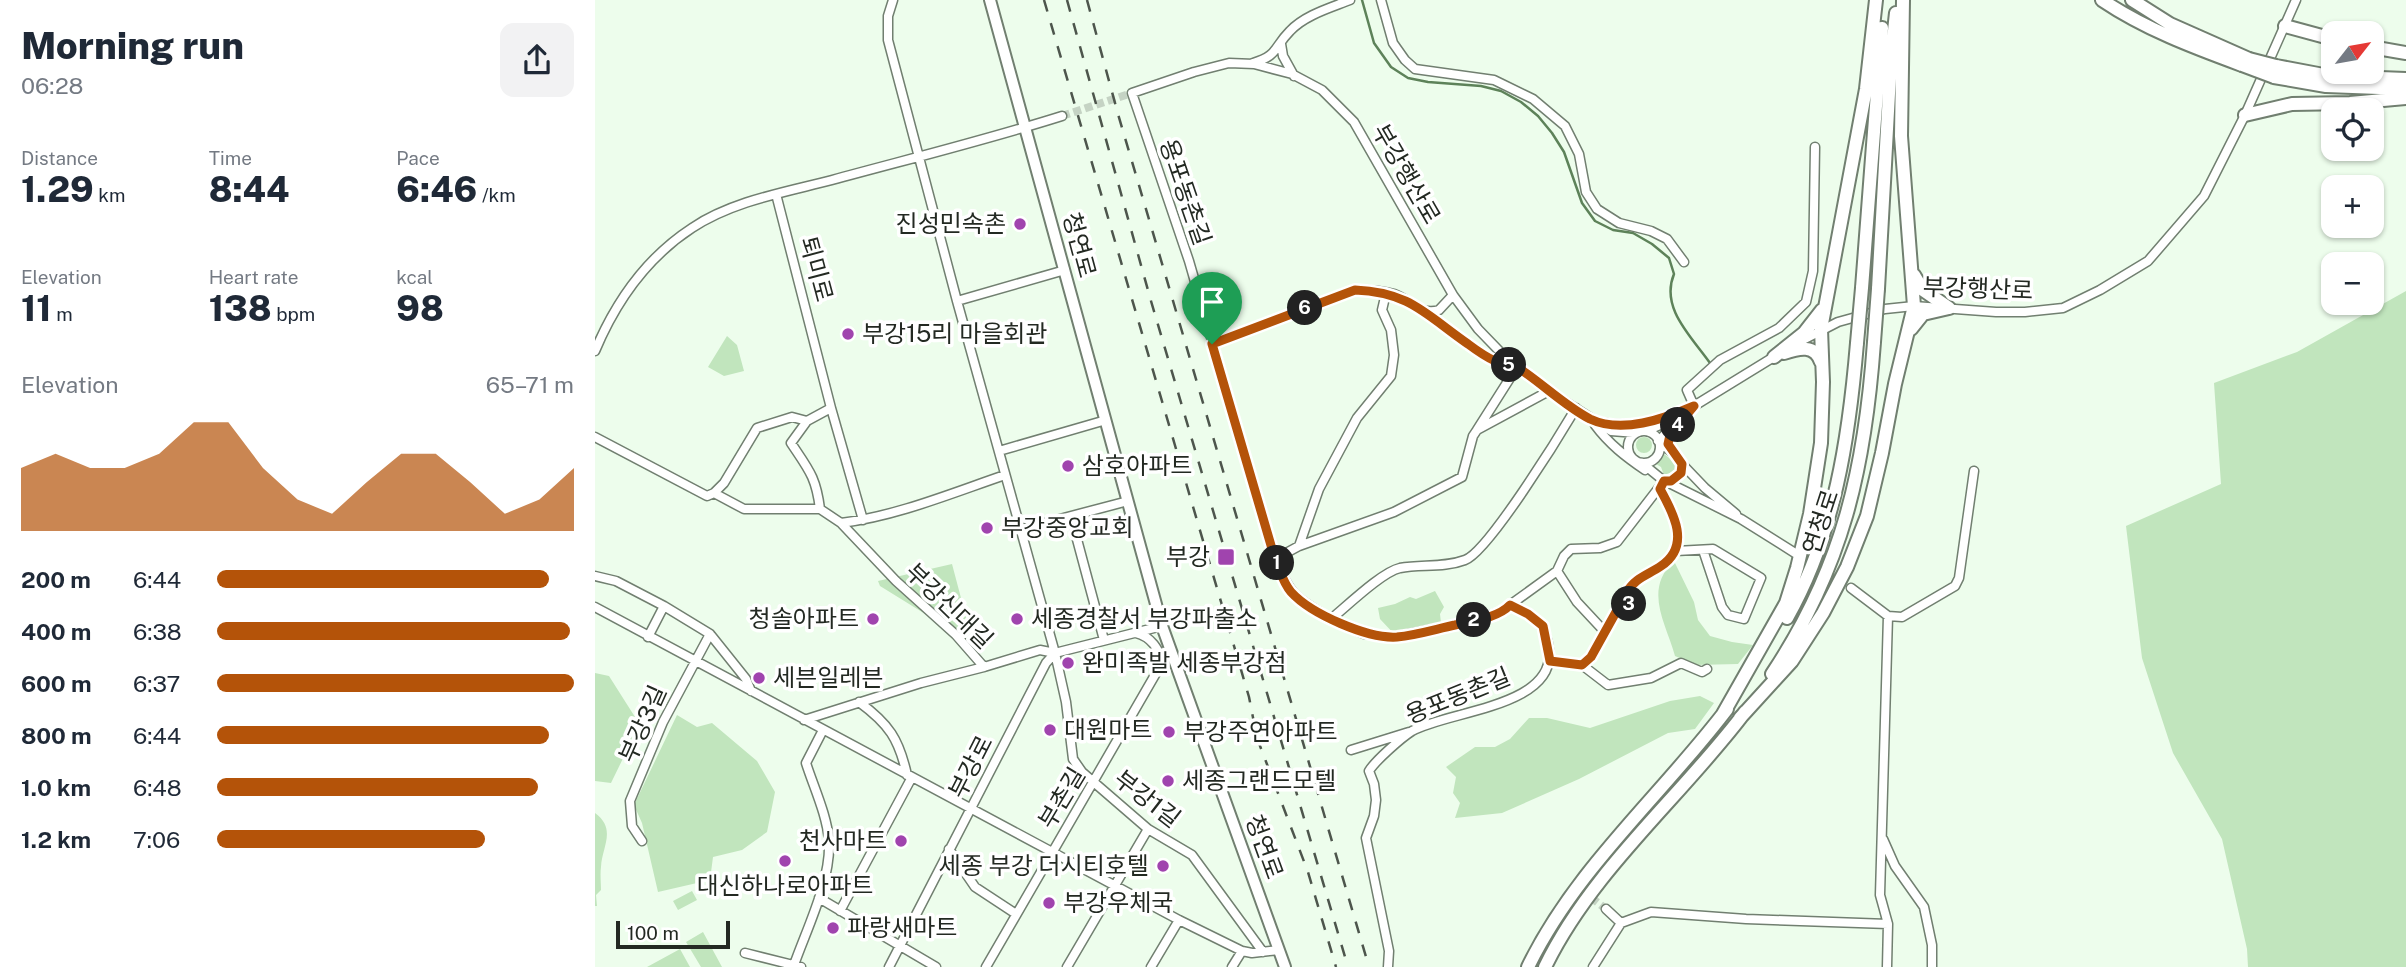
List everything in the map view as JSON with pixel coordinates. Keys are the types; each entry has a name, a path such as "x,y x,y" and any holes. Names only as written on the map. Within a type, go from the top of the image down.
{"highway":[{"name":"연청로","path":"1528,967 1569,901 1617,836 1723,715 1772,644 1800,595 1820,545 1833,505 1844,455 1857,343 1881,33 1879,0"},
{"path":"1723,715 1786,603 1810,514 1821,443 1821,329 1864,102 1879,0"},
{"name":"연청로","path":"1545,967 1589,898 1629,846 1740,718 1785,655 1808,613 1835,551 1849,511 1861,457 1870,396 1891,58 1900,0"},
{"path":"1740,718 1792,661 1823,613 1847,567 1867,516 1914,306 1901,136 1900,0"},
{"path":"2102,0 2130,19 2187,45 2326,86 2406,89"},
{"path":"2132,0 2169,24 2245,62"},
{"path":"2137,0 2169,24"},
{"path":"2285,26 2321,36"},
{"path":"2384,49 2406,53"},
{"path":"2275,71 2406,79"},
{"path":"2245,115 2292,104 2406,98"},
{"path":"1912,271 1923,290 1949,308"},
{"path":"1774,357 1804,333 1818,317 1828,297"},
{"path":"1907,335 1923,314 1949,308"},
{"path":"1774,357 1804,347 1819,356 1822,369"}],"main road":[{"name":"청연로","path":"990,0 1162,626 1285,967"}],"street":[{"path":"893,0 888,16 888,40 1055,653 1162,626"},
{"path":"1249,64 1265,60 1289,32 1309,17 1350,0"},
{"path":"1381,0 1393,43 1415,69 1494,80 1533,99 1565,125 1579,154 1586,192 1597,209 1619,223 1651,231 1667,239 1684,262"},
{"name":"부강행산로","path":"1642,463 1655,458 1659,450 1658,441 1691,409 1821,329 1885,309 1914,306 1996,312 2063,308 2100,290 2148,261 2204,196 2245,115 2296,0"},
{"path":"1281,44 1283,56 1294,76"},
{"name":"부강행산로","path":"1132,93 1229,63 1249,64 1294,76 1322,90 1354,122 1453,295 1478,329 1517,367 1592,419"},
{"name":"용포동촌길","path":"1132,93 1189,261 1275,559 1290,591 1299,600 1364,634 1395,637 1464,623 1504,611 1557,571 1571,550 1600,548 1617,542 1662,485"},
{"path":"595,351 621,297 664,249 692,227 716,215 776,194 1062,116"},
{"path":"1691,409 1687,390 1703,375 1720,360 1780,328 1806,302 1813,271 1815,147"},
{"name":"퇴미로","path":"776,194 831,408"},
{"path":"957,301 1065,270"},
{"path":"1212,344 1355,290 1395,295 1424,312 1468,345 1497,362 1517,367 1473,436 1462,478 1394,512 1299,546 1275,559"},
{"path":"1299,546 1319,489 1357,418 1391,376 1394,355 1391,330 1383,310 1386,293"},
{"path":"1424,312 1439,310 1453,295"},
{"path":"1478,430 1549,391"},
{"path":"820,509 817,486 791,443 807,421 831,408 863,520"},
{"path":"1331,619 1368,588 1397,569 1467,560 1477,552 1507,516 1576,408"},
{"path":"1592,419 1626,425 1691,409"},
{"path":"1629,452 1630,439 1640,432 1691,409"},
{"name":"부강행산로","path":"1673,453 1668,444 1670,435 1691,409"},
{"path":"595,437 706,496 714,493 724,483 757,428 792,417 807,421"},
{"path":"1592,419 1611,431 1653,434 1705,488 1741,519 1795,553"},
{"path":"1582,665 1591,657 1616,612 1630,608 1627,592 1629,588 1638,578 1669,560 1679,544 1662,485 1642,463 1634,459 1592,419"},
{"path":"1592,419 1606,439 1662,485 1741,519"},
{"path":"999,451 1106,420"},
{"path":"1662,485 1681,473 1682,464"},
{"path":"1851,588 1888,616 1902,617 1955,586 1959,578 1974,471"},
{"path":"714,493 744,509 820,509 841,523 863,520 1005,475"},
{"path":"1022,529 1128,501"},
{"path":"1071,517 1104,640"},
{"name":"부강신대길","path":"841,523 896,582 956,635 985,667 1040,650 1055,653"},
{"path":"1677,551 1713,549 1761,578 1744,619 1728,615 1722,607 1703,550"},
{"path":"1557,571 1577,602 1605,632"},
{"path":"595,576 616,582 664,606 710,634 746,679 751,691"},
{"path":"1510,605 1543,626 1550,661 1582,665 1608,685 1651,678 1681,663 1702,672 1707,669"},
{"path":"648,636 664,606"},
{"path":"595,607 1179,920 1242,951 1279,950"},
{"path":"1887,967 1888,924 1880,895 1888,616"},
{"path":"1136,633 1144,635 1153,643 1164,663"},
{"name":"부강3길","path":"642,841 632,826 630,801 663,722 710,634"},
{"name":"부촌길","path":"986,967 1170,649"},
{"name":"부강1길","path":"1055,653 1066,702 1073,759 1082,772 1148,829 1192,855 1263,952"},
{"name":"부강로","path":"889,967 1046,663 1055,653"},
{"name":"용포동촌길","path":"1388,967 1389,951 1366,838 1374,816 1376,800 1369,771 1374,762 1412,731 1481,710 1521,694 1538,682 1550,661"},
{"path":"804,720 985,667"},
{"path":"840,911 909,776 900,746 891,730 859,702"},
{"path":"745,953 797,966 828,861 829,842 806,763 823,730"},
{"path":"1350,750 1412,731"},
{"path":"1067,967 1148,829"},
{"path":"1883,838 1895,866 1924,906 1932,967"},
{"path":"949,849 975,887 1016,914"},
{"path":"819,898 936,967"},
{"path":"1607,909 1621,923"},
{"path":"1593,967 1621,923 1651,912 1746,919 1888,924"},
{"path":"1151,967 1179,920"},
{"path":"1233,967 1242,951"}],"green space":[{"path":"2406,291 2406,967 2248,967 2247,949 2222,839 2173,753 2142,658 2126,526 2221,484 2214,383 2297,352 2363,315 2384,315 2384,303"},
{"path":"727,336 737,345 744,371 724,376 708,367"},
{"path":"1641,437 1647,437 1652,445 1650,451 1641,453 1636,448 1636,442"},
{"path":"1664,454 1676,463 1675,471 1664,475 1661,467 1656,464"},
{"path":"1674,561 1694,602 1698,620 1710,636 1753,645 1738,664 1695,665 1675,656 1659,607 1658,595 1665,572"},
{"path":"952,564 970,632 964,638 880,586 878,581"},
{"path":"1435,591 1444,607 1440,614 1441,623 1436,627 1396,636 1380,619 1378,608 1410,597 1416,599"},
{"path":"595,673 609,676 635,717 631,742 611,783 595,781"},
{"path":"1700,696 1714,703 1695,729 1668,733 1579,779 1502,813 1455,818 1460,803 1453,793 1456,777 1446,767 1475,747 1495,747 1510,739 1529,718 1547,718 1590,728 1670,701"},
{"path":"677,715 697,727 712,723 757,761 775,792 767,832 742,850 713,857 710,880 658,892 642,823 634,805"},
{"path":"595,813 602,819 607,832 601,890 596,895 597,906 595,906"},
{"path":"692,891 697,900 678,910 673,901"},
{"path":"703,932 722,967 701,967 686,942"},
{"path":"680,949 690,967 647,967"}],"waterway":[{"path":"1362,0 1374,43 1391,67 1408,78 1481,86 1501,91 1538,116 1564,152 1582,203 1595,221 1613,230 1633,233 1669,258 1674,274 1671,286 1674,310 1710,363"}],"tunnel":[{"path":"1062,116 1132,93"},
{"path":"1797,555 1851,588"},
{"path":"1572,883 1606,909"}],"railway":[{"path":"1044,0 1249,697 1257,738 1308,872 1336,967"},
{"path":"1067,0 1151,301 1348,967"},
{"path":"1087,0 1118,114 1369,967"}],"place":[{"name":"진성민속촌","path":"1020,224"},
{"name":"부강15리 마을회관","path":"848,334"},
{"name":"삼호아파트","path":"1068,466"},
{"name":"부강중앙교회","path":"987,528"},
{"name":"부강","path":"1226,557"},
{"name":"청솔아파트","path":"873,619"},
{"name":"세종경찰서 부강파출소","path":"1017,619"},
{"name":"완미족발 세종부강점","path":"1068,663"},
{"name":"세븐일레븐","path":"759,678"},
{"name":"대원마트","path":"1050,730"},
{"name":"부강주연아파트","path":"1169,732"},
{"name":"세종그랜드모텔","path":"1168,781"},
{"name":"천사마트","path":"901,841"},
{"name":"대신하나로아파트","path":"785,861"},
{"name":"세종 부강 더시티호텔","path":"1163,866"},
{"name":"부강우체국","path":"1049,903"},
{"name":"파랑새마트","path":"833,928"}],"route":[{"path":"1355,290 1377,290 1395,295 1424,312 1468,345 1497,362 1517,367 1556,397 1592,419 1612,425 1626,425 1677,413 1694,406 1670,435 1668,444 1682,464 1681,473 1671,481 1664,481 1660,489 1669,504 1675,523 1679,544 1677,551 1662,566 1638,578 1629,588 1627,592 1630,608 1616,612 1591,657 1582,665 1550,661 1543,626 1510,605 1504,611 1428,632 1395,637 1364,634 1299,600 1285,584 1275,559 1212,344 1339,294 1355,290"}]}
